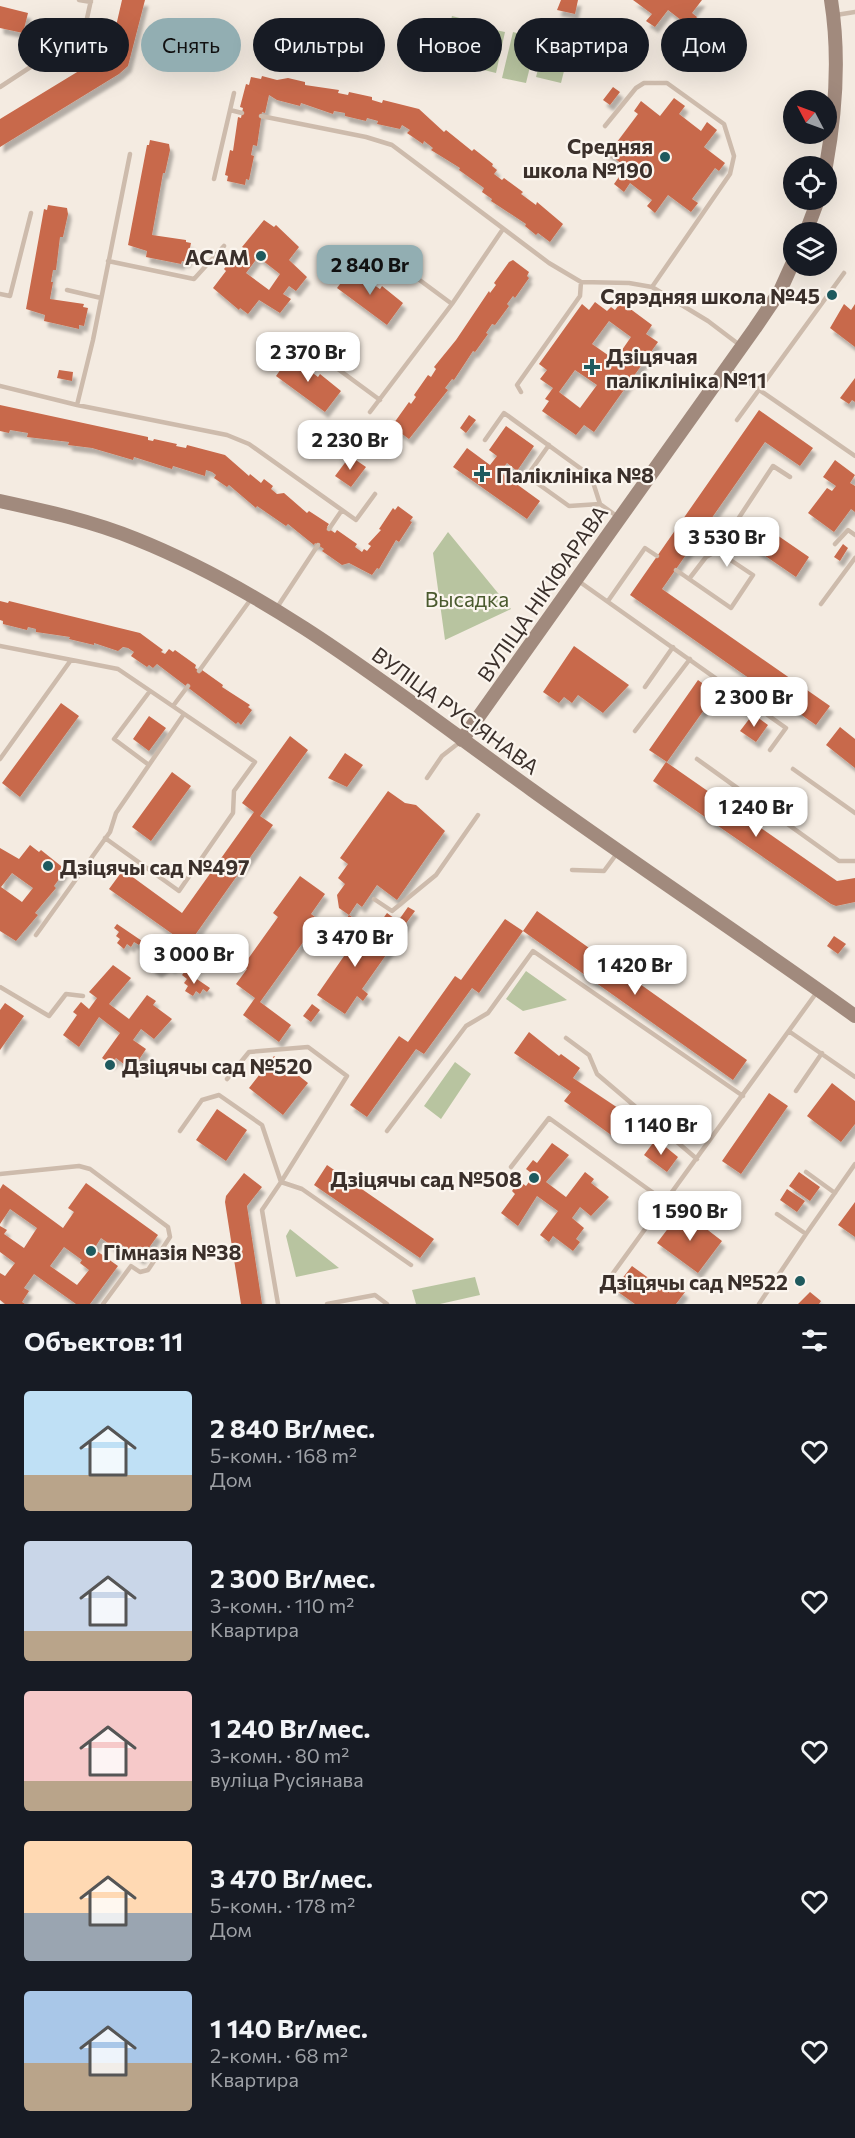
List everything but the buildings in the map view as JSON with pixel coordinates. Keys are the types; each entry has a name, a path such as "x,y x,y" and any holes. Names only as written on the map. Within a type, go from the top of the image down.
{"main road":[{"path":"828,156 833,129 837,74 831,0"},
{"name":"ВУЛІЦА НІКІФАРАВА","path":"462,740 742,347 780,291 787,276"},
{"name":"ВУЛІЦА РУСІЯНАВА","path":"0,501 72,517 134,538 209,572 253,597 327,644 618,852 855,1015"}],"lane":[{"path":"0,87 84,32 91,1 79,0"},
{"path":"833,15 855,12"},
{"path":"605,126 636,88 644,83 667,83 724,124 734,156 730,174 652,287"},
{"path":"214,179 234,93"},
{"path":"230,110 242,113"},
{"path":"261,116 366,137 392,145 549,263 581,282 628,283 652,287 708,321 742,347"},
{"path":"77,405 102,298 130,154"},
{"path":"0,294 10,296 31,213"},
{"path":"370,412 452,304 503,229"},
{"path":"108,261 194,279 224,246"},
{"path":"379,250 452,304"},
{"path":"737,420 758,388 844,273"},
{"path":"520,392 517,385 579,296 581,282"},
{"path":"67,290 102,298"},
{"path":"308,347 380,400"},
{"path":"727,367 855,456"},
{"path":"0,386 77,405 227,435 249,444 356,520 375,494"},
{"path":"485,440 504,413 591,476 600,504 620,518"},
{"path":"549,445 527,476 569,506 600,504"},
{"path":"690,579 706,557 717,551 773,466 790,477"},
{"path":"329,529 342,510"},
{"path":"835,544 848,530 855,535"},
{"path":"275,611 318,545"},
{"path":"608,601 645,548 657,556"},
{"path":"676,570 731,608 753,576 717,551"},
{"path":"821,604 855,558"},
{"path":"577,580 786,728 770,750"},
{"path":"199,671 253,597"},
{"path":"0,646 118,669 255,762 234,791 233,813 179,891 105,838"},
{"path":"645,687 673,647"},
{"path":"635,731 690,659"},
{"path":"0,759 71,660"},
{"path":"173,706 188,686"},
{"path":"148,765 114,739 150,691"},
{"path":"36,935 105,838 116,813 184,714"},
{"path":"427,778 442,756 462,740"},
{"path":"698,759 839,861 855,861"},
{"path":"793,769 855,813"},
{"path":"374,899 392,911 436,875 478,815"},
{"path":"572,870 604,872 618,852"},
{"path":"387,1131 466,1026 488,1012 533,951 743,1096"},
{"path":"0,987 49,1016 66,994 83,996"},
{"path":"603,1287 819,990"},
{"path":"790,1032 855,1077"},
{"path":"566,1038 589,1055 597,1074 697,1159"},
{"path":"227,1079 249,1052 308,1047 347,1076 262,1210 278,1304"},
{"path":"796,1091 822,1053"},
{"path":"180,1131 202,1100 219,1095 262,1125 281,1182"},
{"path":"511,1167 549,1118 666,1202"},
{"path":"759,1304 855,1164"},
{"path":"0,1174 79,1166 90,1169 168,1227 170,1237 148,1270 140,1272 131,1266 103,1304"},
{"path":"807,1172 834,1193"},
{"path":"281,1182 302,1189 411,1265"},
{"path":"777,1214 806,1234"},
{"path":"327,1304 375,1295 387,1304"}],"green space":[{"path":"514,32 514,72 529,72 526,83 502,78"},
{"path":"537,72 564,72 561,83 536,77"},
{"name":"Высадка","path":"448,532 511,609 445,640 433,553"},
{"path":"526,971 567,1000 523,1011 506,999"},
{"path":"455,1062 471,1074 441,1119 424,1106"},
{"path":"290,1229 339,1268 296,1277 286,1236"},
{"path":"475,1277 480,1295 440,1304 416,1304 412,1290"}],"place":[{"name":"Средняя школа №190","path":"665,157"},
{"name":"АСАМ","path":"261,256"},
{"name":"Сярэдняя школа №45","path":"832,295"},
{"name":"Дзіцячая паліклініка №11","path":"592,367"},
{"name":"Паліклініка №8","path":"482,474"},
{"name":"Дзіцячы сад №497","path":"48,866"},
{"name":"Дзіцячы сад №520","path":"110,1065"},
{"name":"Дзіцячы сад №508","path":"534,1178"},
{"name":"Гімназія №38","path":"91,1251"},
{"name":"Дзіцячы сад №522","path":"800,1281"}]}
